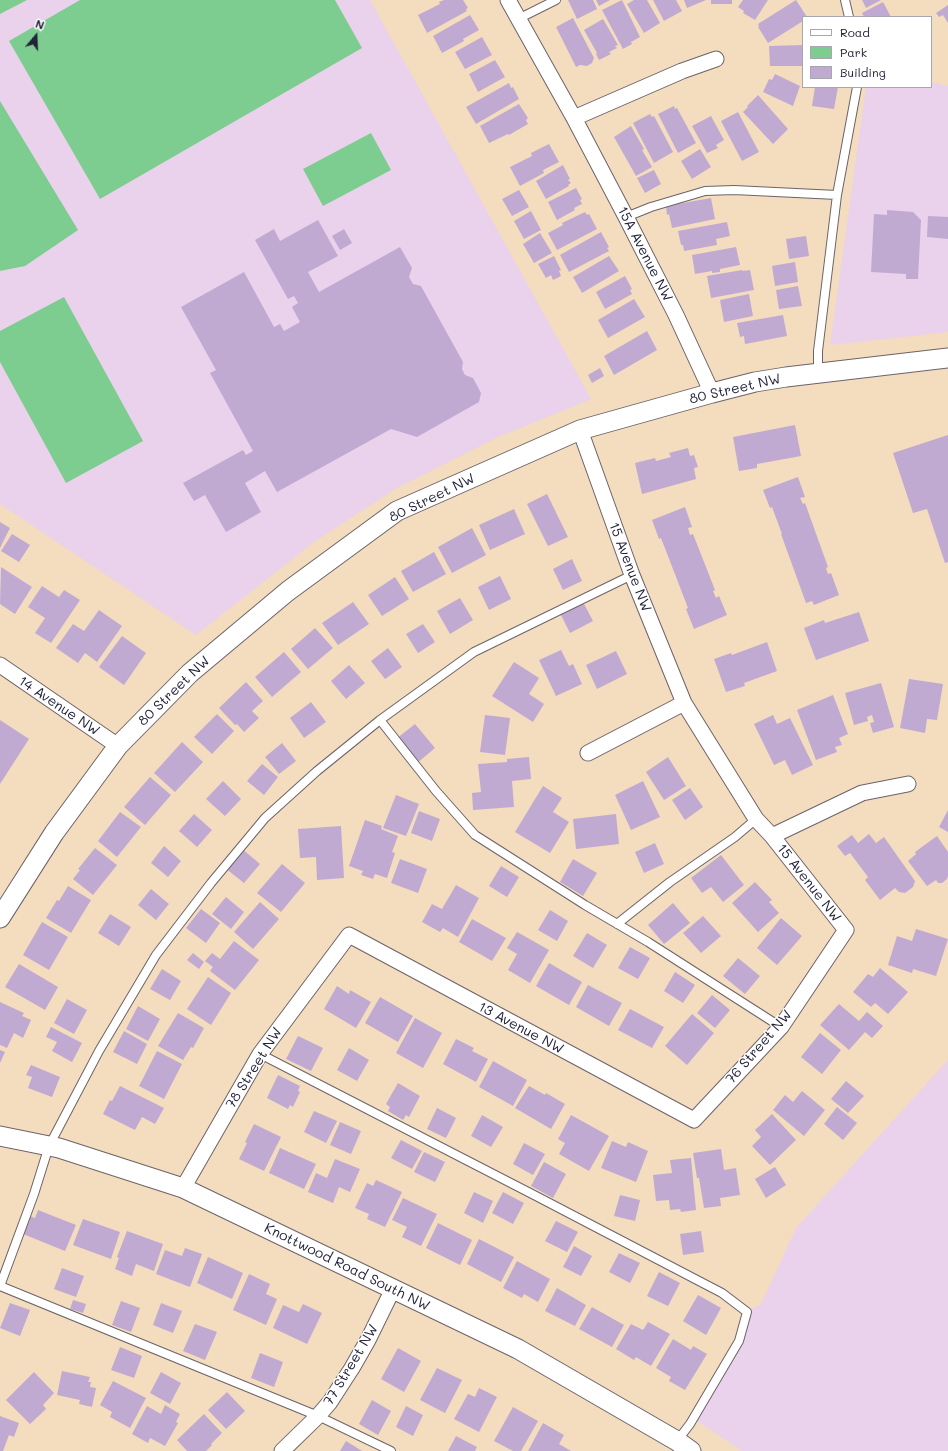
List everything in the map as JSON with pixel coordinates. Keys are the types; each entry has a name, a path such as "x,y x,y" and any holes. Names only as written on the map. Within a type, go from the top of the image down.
{"street":[{"name":"15A Avenue NW","path":"508,0 574,118 626,217 676,314 712,393"},
{"path":"574,118 682,71 716,59"},
{"name":"80 Street NW","path":"0,918 54,833 118,746 190,673 275,601 397,511 580,430 712,393 755,382 818,372 948,358"},
{"name":"15 Avenue NW","path":"580,430 632,575 684,702 756,819 772,836 846,930"},
{"name":"14 Avenue NW","path":"0,666 118,746"},
{"path":"588,753 684,702"},
{"name":"15 Avenue NW","path":"772,836 862,793 908,784"},
{"name":"76 Street NW","path":"694,1120 781,1027 846,930"},
{"name":"78 Street NW","path":"183,1188 260,1054 349,935"},
{"name":"13 Avenue NW","path":"349,935 694,1120"},
{"name":"Knottwood Road South NW","path":"0,1136 49,1146 183,1188 518,1348 679,1448"},
{"name":"77 Street NW","path":"282,1451 318,1416 330,1402 368,1340 394,1289"}],"lane":[{"path":"518,19 556,0"},
{"path":"845,0 849,16"},
{"path":"818,372 818,352 838,195 857,88"},
{"path":"626,217 650,207 705,191 734,190 838,195"},
{"path":"391,1451 318,1416 0,1286 34,1194 49,1146 99,1051 156,955 211,883 265,818 317,771 380,720 474,652 632,575"},
{"path":"380,720 436,791 475,835 585,906 648,942 781,1027"},
{"path":"617,924 670,882 735,837 756,819"},
{"path":"260,1054 722,1293 747,1312 739,1341 690,1424 679,1448"}],"shaded area":[{"path":"27,0 370,0 591,399 496,438 395,489 314,542 196,635 0,504 0,14"},
{"path":"932,82 948,86 948,332 830,345 866,88 932,88"},
{"path":"948,1060 948,1451 742,1451 693,1418 739,1341 747,1312 761,1304 796,1228"}],"green space":[{"path":"0,0 27,0 0,14"},
{"path":"80,0 335,0 362,48 100,199 9,41"},
{"path":"0,101 78,230 25,266 0,271"},
{"path":"371,133 391,170 323,206 303,169"},
{"path":"64,297 143,441 66,483 0,362 0,331"}],"building":[{"path":"444,0 463,0 468,8 466,9 467,11 427,33 418,15 440,4 439,2"},
{"path":"568,0 593,0 597,9 577,19"},
{"path":"596,0 610,0 599,6"},
{"path":"622,0 640,37 623,49 602,10"},
{"path":"634,0 647,0 660,23 644,33 627,4"},
{"path":"653,0 676,0 682,11 664,21"},
{"path":"684,0 706,0 687,8"},
{"path":"711,0 732,0 732,4 711,4"},
{"path":"743,0 768,0 755,20 743,13 744,11 738,7"},
{"path":"796,0 806,16 802,16 802,22 768,43 758,27 758,24"},
{"path":"862,0 881,0 866,8"},
{"path":"883,2 890,16 864,16 862,13"},
{"path":"948,5 948,23 943,15 939,17 936,13"},
{"path":"470,15 479,30 463,39 464,41 442,53 433,36"},
{"path":"573,18 594,58 592,63 587,66 580,65 576,67 556,27"},
{"path":"603,19 618,45 615,46 617,48 609,52 611,54 599,60 596,54 597,53 584,30"},
{"path":"482,37 492,55 465,69 455,52"},
{"path":"802,45 802,66 770,66 769,46"},
{"path":"495,60 505,77 478,92 469,74"},
{"path":"775,74 800,86 793,106 763,92 769,79 772,80"},
{"path":"509,83 511,88 513,87 519,99 476,124 466,107"},
{"path":"815,88 838,88 834,109 812,106"},
{"path":"758,95 788,129 773,144 743,112"},
{"path":"519,104 528,118 526,120 528,124 509,135 508,134 489,143 480,126"},
{"path":"674,106 675,109 677,108 696,143 678,153 658,114"},
{"path":"738,112 759,152 742,161 721,121"},
{"path":"650,114 652,117 654,116 673,152 654,163 633,123"},
{"path":"711,116 724,140 716,145 718,148 707,153 692,126"},
{"path":"631,126 652,167 636,176 614,137"},
{"path":"549,144 559,162 543,170 544,173 520,186 510,167 532,156 531,153"},
{"path":"700,149 711,167 692,179 681,161"},
{"path":"563,165 570,179 568,180 571,183 568,185 569,186 546,199 536,181"},
{"path":"654,170 661,184 645,193 637,178"},
{"path":"576,188 582,199 580,200 582,204 574,208 575,210 557,220 548,202"},
{"path":"519,190 529,207 512,216 502,199"},
{"path":"711,198 715,219 672,228 669,214 667,215 666,206"},
{"path":"887,210 913,212 921,220 918,279 906,279 906,274 871,272 874,214 887,215"},
{"path":"531,211 541,230 524,239 514,221"},
{"path":"585,212 587,215 589,214 597,229 557,250 548,233 563,225 562,223"},
{"path":"928,216 948,217 948,239 927,237"},
{"path":"318,220 338,256 308,272 319,292 400,247 412,268 409,277 413,284 421,286 463,362 462,369 465,375 473,378 481,393 479,402 417,437 391,429 277,492 265,471 245,483 261,512 226,532 205,495 194,501 183,483 243,450 246,455 253,451 210,373 216,370 181,307 244,272 274,327 280,324 284,331 300,322 292,307 298,303 294,296 288,299 255,240 274,229 280,241"},
{"path":"727,222 730,236 716,239 717,245 684,251 678,231"},
{"path":"344,229 352,243 340,250 332,236"},
{"path":"601,232 609,247 607,248 609,251 569,272 560,255"},
{"path":"540,233 552,253 534,263 523,244"},
{"path":"806,236 809,256 789,259 786,239"},
{"path":"736,247 740,265 720,269 720,272 712,273 712,271 695,274 692,255"},
{"path":"554,256 561,270 559,271 561,276 553,280 551,275 546,278 538,264"},
{"path":"609,256 619,271 582,293 573,277"},
{"path":"795,262 798,282 775,286 772,266"},
{"path":"750,270 754,290 711,298 707,276"},
{"path":"625,276 632,289 630,290 632,294 605,309 596,292"},
{"path":"798,286 802,306 779,309 776,290"},
{"path":"749,294 753,316 724,322 720,300"},
{"path":"634,299 645,317 608,338 598,320"},
{"path":"783,315 787,336 745,344 744,336 740,337 737,323"},
{"path":"647,331 657,350 614,375 604,356"},
{"path":"600,368 604,376 592,383 588,375"},
{"path":"795,425 801,456 757,464 757,468 739,471 733,437"},
{"path":"948,435 948,562 945,563 927,509 913,513 893,453"},
{"path":"688,448 690,456 694,455 698,467 694,468 696,479 642,494 635,463 655,458 656,461 671,457 669,453"},
{"path":"798,477 805,497 800,498 803,504 805,503 828,567 826,568 828,574 831,573 839,595 814,605 812,601 806,603 772,507 770,508 763,490"},
{"path":"547,494 568,537 548,546 527,504"},
{"path":"685,507 692,527 688,528 690,535 693,534 715,590 713,591 716,598 719,596 727,615 694,629 686,609 688,608 661,538 659,539 652,520"},
{"path":"514,509 525,534 490,550 479,525"},
{"path":"0,522 10,528 0,548"},
{"path":"472,528 486,555 452,573 438,547"},
{"path":"12,534 30,545 19,562 1,551"},
{"path":"434,552 446,574 413,592 401,571"},
{"path":"572,559 582,581 563,590 553,569"},
{"path":"1,567 32,587 15,614 0,604"},
{"path":"500,576 511,599 489,610 478,587"},
{"path":"395,577 409,599 382,616 368,595"},
{"path":"42,586 59,597 64,590 80,600 51,643 35,633 45,618 28,607"},
{"path":"460,598 473,620 450,634 437,611"},
{"path":"582,600 593,621 570,633 559,611"},
{"path":"353,602 369,624 338,645 322,623"},
{"path":"99,610 122,626 97,662 85,653 78,663 56,648 73,624 84,631"},
{"path":"859,612 869,641 816,660 804,628 824,620 825,623"},
{"path":"423,624 435,642 418,653 406,634"},
{"path":"315,628 333,648 308,669 291,649"},
{"path":"122,636 146,653 124,685 99,667"},
{"path":"767,642 777,671 744,683 745,686 726,692 714,659 731,653 732,655"},
{"path":"388,648 402,667 385,679 371,661"},
{"path":"561,650 569,666 573,664 582,684 556,696 539,660"},
{"path":"616,651 627,674 597,689 586,665"},
{"path":"284,652 301,672 272,697 255,677"},
{"path":"514,662 539,678 529,694 544,704 533,722 492,696"},
{"path":"349,665 365,683 346,699 331,681"},
{"path":"909,679 943,684 937,720 927,719 925,733 900,728"},
{"path":"246,682 263,701 252,711 259,718 244,732 219,708"},
{"path":"881,683 894,727 873,733 870,723 874,722 872,715 867,717 868,721 854,725 845,693"},
{"path":"833,695 848,734 839,738 842,745 835,747 837,752 816,760 797,710"},
{"path":"311,702 326,722 304,738 290,718"},
{"path":"217,714 234,731 212,754 194,737"},
{"path":"485,715 510,718 505,755 480,752"},
{"path":"773,715 777,724 790,718 813,765 792,775 785,760 774,765 754,724"},
{"path":"0,720 29,739 0,784"},
{"path":"415,724 435,748 416,764 396,739"},
{"path":"182,742 203,762 175,792 154,773"},
{"path":"282,743 296,761 279,774 265,757"},
{"path":"529,757 531,779 512,781 514,807 473,810 472,793 481,792 478,764 507,762 507,759"},
{"path":"668,757 686,786 664,800 646,772"},
{"path":"262,764 278,777 264,795 247,781"},
{"path":"150,777 171,795 145,825 124,807"},
{"path":"223,781 241,799 225,816 206,799"},
{"path":"643,781 660,817 631,830 615,795"},
{"path":"543,786 562,798 553,812 569,822 550,853 515,832"},
{"path":"690,788 703,807 685,820 672,800"},
{"path":"396,795 419,804 406,836 383,828"},
{"path":"948,810 948,832 939,827"},
{"path":"419,811 440,819 432,841 411,833"},
{"path":"120,812 141,827 117,857 98,841"},
{"path":"194,814 212,830 197,847 179,831"},
{"path":"616,814 619,844 576,849 573,819"},
{"path":"365,820 382,826 381,829 398,836 392,852 395,853 387,878 375,874 373,879 361,875 363,871 349,866"},
{"path":"341,826 344,878 317,880 316,857 300,858 298,829"},
{"path":"869,834 876,843 884,837 915,881 913,887 905,893 899,892 895,888 880,900 865,880 868,877 850,853 845,856 837,846 852,835 858,843"},
{"path":"937,836 948,852 948,876 942,883 938,883 936,880 927,886 908,861 916,854 915,852"},
{"path":"655,843 664,864 644,873 635,852"},
{"path":"164,846 181,861 168,877 151,863"},
{"path":"95,848 117,865 93,895 73,879 80,870 78,869"},
{"path":"241,848 260,864 244,883 225,868"},
{"path":"721,855 744,885 723,902 711,887 702,893 691,878"},
{"path":"400,859 427,869 418,893 391,883"},
{"path":"573,859 597,873 583,896 560,882"},
{"path":"282,864 305,883 281,912 257,893"},
{"path":"501,866 519,877 507,897 489,886"},
{"path":"755,882 772,900 769,902 779,913 758,932 732,903"},
{"path":"456,885 479,898 458,937 443,928 440,932 422,922 432,904 442,909"},
{"path":"68,886 91,900 71,933 46,918"},
{"path":"151,889 169,904 156,920 138,905"},
{"path":"226,897 244,912 231,929 212,914"},
{"path":"260,902 279,919 253,949 234,932"},
{"path":"673,903 690,923 664,944 648,925"},
{"path":"201,909 220,923 206,943 186,928"},
{"path":"550,910 568,921 557,941 538,930"},
{"path":"110,914 131,927 119,946 98,933"},
{"path":"703,916 721,936 701,953 683,933"},
{"path":"781,918 802,936 777,965 757,948"},
{"path":"472,919 506,938 492,961 459,942"},
{"path":"42,922 68,937 49,970 23,955"},
{"path":"916,929 948,939 936,976 913,969 912,973 888,965 897,936 912,941"},
{"path":"517,932 549,950 530,983 508,970 517,954 507,948"},
{"path":"587,933 607,945 593,968 573,956"},
{"path":"234,941 259,960 235,990 210,971 213,967 205,961 212,953 220,959"},
{"path":"630,947 650,958 638,979 618,968"},
{"path":"193,953 204,962 199,969 187,960"},
{"path":"738,958 760,976 745,994 723,976"},
{"path":"549,963 582,982 569,1005 536,986"},
{"path":"19,964 58,987 45,1010 5,987"},
{"path":"880,968 908,992 888,1014 875,1003 871,1007 853,992 868,974 873,977"},
{"path":"162,969 181,981 170,1000 150,989"},
{"path":"675,972 695,985 683,1003 664,991"},
{"path":"208,977 231,993 211,1025 187,1009"},
{"path":"588,985 622,1003 609,1026 576,1007"},
{"path":"337,986 349,994 350,990 371,1002 356,1028 324,1009"},
{"path":"712,995 730,1010 715,1028 697,1013"},
{"path":"380,997 413,1016 398,1042 365,1023"},
{"path":"67,999 87,1010 74,1034 54,1023"},
{"path":"0,1002 24,1013 22,1016 31,1020 23,1038 14,1033 7,1048 0,1045"},
{"path":"839,1004 859,1021 867,1012 883,1026 872,1038 865,1032 849,1050 820,1025"},
{"path":"138,1006 160,1019 148,1041 126,1029"},
{"path":"630,1009 664,1027 652,1048 618,1030"},
{"path":"178,1013 204,1028 193,1048 191,1047 183,1060 158,1046"},
{"path":"692,1014 714,1033 687,1065 665,1046"},
{"path":"415,1018 442,1033 423,1068 396,1053"},
{"path":"51,1027 82,1043 72,1062 52,1051 57,1042 46,1037"},
{"path":"124,1031 147,1044 137,1064 113,1052"},
{"path":"820,1033 841,1050 822,1074 801,1057"},
{"path":"298,1036 323,1048 311,1071 286,1059"},
{"path":"456,1039 474,1048 472,1051 488,1059 476,1082 443,1064"},
{"path":"349,1048 369,1060 357,1081 337,1070"},
{"path":"0,1050 5,1052 0,1063"},
{"path":"157,1051 182,1064 164,1099 139,1086"},
{"path":"493,1061 527,1080 513,1106 479,1087"},
{"path":"31,1065 60,1077 52,1097 28,1088 32,1077 26,1075"},
{"path":"278,1075 300,1086 298,1091 300,1092 293,1107 290,1105 288,1109 267,1098"},
{"path":"846,1081 864,1096 848,1113 831,1099"},
{"path":"398,1083 420,1096 409,1117 406,1115 403,1120 388,1111 390,1107 386,1104"},
{"path":"120,1086 164,1108 155,1124 142,1117 135,1130 103,1114 110,1100 112,1101"},
{"path":"529,1086 545,1095 546,1093 565,1104 551,1129 515,1108"},
{"path":"802,1091 825,1110 804,1136 773,1110 785,1095 793,1102"},
{"path":"837,1107 857,1123 843,1140 824,1124"},
{"path":"437,1108 456,1118 446,1138 427,1129"},
{"path":"314,1111 337,1121 326,1143 304,1132"},
{"path":"772,1114 796,1140 770,1165 752,1146 761,1137 755,1130"},
{"path":"482,1115 503,1127 491,1147 471,1136"},
{"path":"571,1115 609,1136 589,1171 559,1154 565,1143 558,1139"},
{"path":"340,1122 361,1131 351,1154 330,1145"},
{"path":"254,1124 281,1137 264,1171 239,1159"},
{"path":"401,1140 422,1151 412,1169 391,1158"},
{"path":"612,1141 626,1147 628,1142 648,1151 636,1182 601,1168"},
{"path":"524,1143 545,1154 533,1175 513,1164"},
{"path":"280,1148 316,1164 304,1189 269,1173"},
{"path":"721,1149 724,1170 736,1168 740,1195 720,1198 721,1206 704,1208 693,1153"},
{"path":"424,1152 445,1162 435,1182 414,1172"},
{"path":"691,1158 696,1210 681,1212 680,1209 670,1210 669,1200 656,1201 653,1175 672,1173 670,1160"},
{"path":"335,1159 360,1169 350,1192 339,1187 333,1203 308,1192 316,1173 327,1178"},
{"path":"544,1162 566,1174 553,1198 531,1186"},
{"path":"775,1167 786,1185 766,1198 755,1179"},
{"path":"376,1180 402,1192 385,1227 367,1219 369,1214 355,1208 367,1183 373,1186"},
{"path":"474,1192 493,1201 483,1223 464,1213"},
{"path":"503,1192 524,1203 513,1224 492,1213"},
{"path":"620,1195 640,1200 635,1221 614,1216"},
{"path":"403,1198 437,1214 421,1246 402,1237 407,1227 392,1220"},
{"path":"38,1210 76,1225 65,1251 23,1234 30,1216 35,1218"},
{"path":"83,1219 120,1232 111,1259 73,1245"},
{"path":"556,1221 578,1232 567,1252 545,1241"},
{"path":"438,1223 472,1240 460,1265 426,1248"},
{"path":"127,1231 163,1244 154,1271 136,1264 132,1276 115,1269 119,1258 117,1257"},
{"path":"701,1231 704,1252 683,1255 680,1234"},
{"path":"479,1239 514,1257 501,1282 467,1264"},
{"path":"574,1246 592,1256 581,1276 563,1267"},
{"path":"185,1248 202,1254 190,1287 156,1274 165,1250 182,1256"},
{"path":"619,1253 640,1263 630,1283 609,1272"},
{"path":"208,1257 243,1273 232,1299 197,1283"},
{"path":"517,1261 550,1279 538,1302 524,1294 522,1298 503,1288"},
{"path":"62,1268 84,1276 76,1297 54,1289"},
{"path":"659,1272 680,1283 668,1306 647,1296"},
{"path":"249,1274 270,1284 266,1294 277,1299 266,1325 233,1310"},
{"path":"557,1288 586,1305 575,1326 545,1311"},
{"path":"698,1295 721,1308 706,1335 683,1321"},
{"path":"73,1300 86,1304 83,1313 70,1309"},
{"path":"121,1301 140,1308 131,1332 112,1325"},
{"path":"10,1303 30,1310 20,1336 0,1328"},
{"path":"161,1303 182,1311 173,1333 153,1325"},
{"path":"303,1304 322,1313 307,1344 273,1328 283,1305 299,1312"},
{"path":"592,1307 624,1325 612,1347 579,1329"},
{"path":"648,1322 670,1334 651,1366 636,1357 634,1360 616,1349 631,1324 643,1330"},
{"path":"195,1324 217,1332 205,1360 183,1351"},
{"path":"673,1339 691,1350 693,1346 707,1354 685,1390 669,1381 671,1377 656,1368"},
{"path":"120,1347 142,1356 134,1378 111,1370"},
{"path":"398,1348 421,1361 404,1392 381,1379"},
{"path":"260,1353 283,1362 274,1387 251,1378"},
{"path":"437,1368 462,1380 445,1413 420,1400"},
{"path":"62,1371 90,1377 88,1382 91,1382 90,1387 96,1388 92,1407 79,1404 80,1400 57,1395"},
{"path":"34,1372 54,1393 43,1405 46,1409 30,1424 6,1400"},
{"path":"161,1372 181,1383 170,1404 150,1393"},
{"path":"113,1381 146,1398 130,1428 110,1417 112,1412 100,1405"},
{"path":"479,1388 497,1397 479,1432 454,1419 468,1394 475,1397"},
{"path":"227,1392 245,1411 226,1429 208,1410"},
{"path":"372,1400 391,1411 378,1435 359,1424"},
{"path":"165,1405 180,1414 176,1422 178,1423 165,1446 150,1438 148,1443 132,1434 147,1406 161,1414"},
{"path":"406,1406 423,1415 413,1436 396,1427"},
{"path":"513,1407 538,1421 521,1451 513,1451 494,1441"},
{"path":"204,1414 222,1433 206,1451 187,1451 177,1440"},
{"path":"0,1416 19,1423 14,1437 9,1435 3,1451 0,1451"},
{"path":"543,1423 564,1435 559,1444 571,1451 528,1451"},
{"path":"456,1436 477,1447 475,1451 448,1451"},
{"path":"346,1441 362,1451 340,1451"}]}
